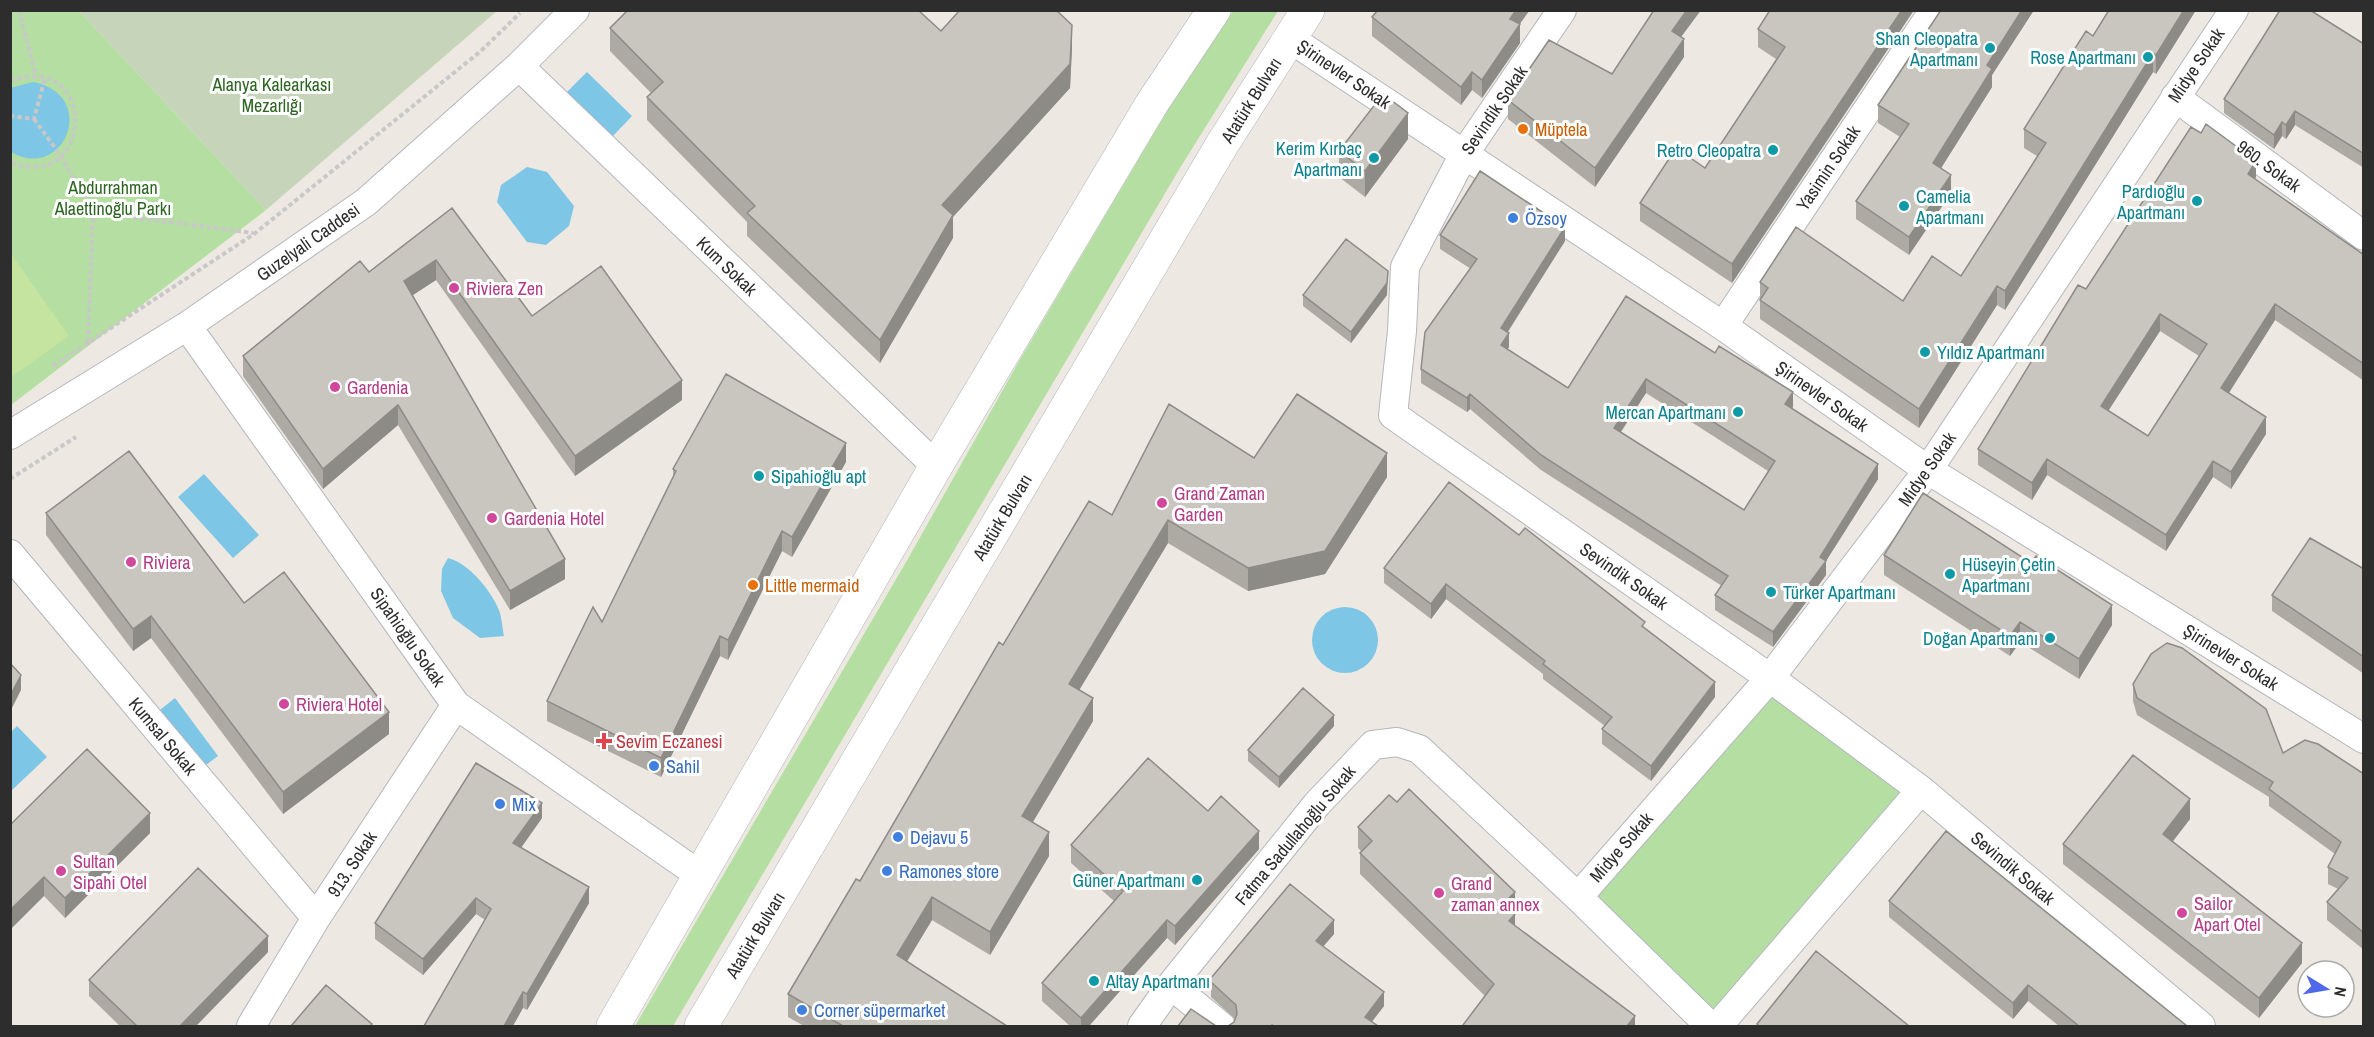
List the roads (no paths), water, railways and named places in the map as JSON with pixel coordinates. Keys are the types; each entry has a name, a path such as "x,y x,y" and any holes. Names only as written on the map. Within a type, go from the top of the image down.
{"street":[{"name":"Guzelyali Caddesi","path":"10,435 187,326 366,202 519,66 575,10"},
{"path":"613,1026 936,466 1151,105 1214,10"},
{"name":"Atatürk Bulvarı","path":"701,1026 1223,143 1308,10"},
{"name":"Sevindik Sokak","path":"1562,10 1464,154 1405,267 1402,331 1393,415 1770,678 1922,790 2200,1026"},
{"name":"Yasimin Sokak","path":"1723,326 1934,10"},
{"name":"Midye Sokak","path":"1578,897 1770,678 1928,470 2234,10"},
{"name":"Şirinevler Sokak","path":"1289,38 1723,326 1928,470 2364,739"},
{"name":"Kum Sokak","path":"519,66 936,466"},
{"name":"960. Sokak","path":"2175,97 2364,236"},
{"name":"Sipahioğlu Sokak","path":"187,326 456,705 701,876"},
{"name":"Kumsal Sokak","path":"10,554 316,918"},
{"name":"913. Sokak","path":"251,1026 316,918 456,705"},
{"name":"Fatma Sadullahoğlu Sokak","path":"1142,1026 1171,985 1317,804 1373,745 1397,742 1419,749 1578,897 1710,1026"},
{"path":"1718,1026 1922,790"},
{"path":"1171,985 1221,1026"}],"water":[{"path":"587,72 632,116 613,136 567,92"},
{"path":"33,82 53,90 65,103 69,118 67,134 59,147 46,156 30,158 11,152 10,88"},
{"path":"527,167 547,172 574,206 569,226 546,245 527,242 497,202 501,185"},
{"path":"204,474 259,535 233,558 178,497"},
{"path":"448,558 463,565 490,593 499,611 504,636 480,638 453,618 441,591 442,569"},
{"path":"1345,607 1358,610 1368,617 1375,627 1378,640 1375,653 1368,663 1358,670 1345,673 1332,670 1322,663 1315,653 1312,640 1315,627 1322,617 1332,610"},
{"path":"175,698 218,756 194,774 151,717"},
{"path":"17,726 47,757 11,791 11,732"}],"place":[{"name":"Shan Cleopatra Apartmanı","path":"1990,48"},
{"name":"Rose Apartmanı","path":"2148,57"},
{"name":"Müptela","path":"1523,129"},
{"name":"Retro Cleopatra","path":"1773,150"},
{"name":"Kerim Kırbaç Apartmanı","path":"1374,158"},
{"name":"Pardıoğlu Apartmanı","path":"2197,201"},
{"name":"Camelia Apartmanı","path":"1904,206"},
{"name":"Özsoy","path":"1513,218"},
{"name":"Riviera Zen","path":"454,288"},
{"name":"Yıldız Apartmanı","path":"1925,352"},
{"name":"Gardenia","path":"335,387"},
{"name":"Mercan Apartmanı","path":"1738,412"},
{"name":"Sipahioğlu apt","path":"759,476"},
{"name":"Grand Zaman Garden","path":"1162,503"},
{"name":"Gardenia Hotel","path":"492,518"},
{"name":"Riviera","path":"131,562"},
{"name":"Hüseyin Çetin Apartmanı","path":"1950,574"},
{"name":"Little mermaid","path":"753,585"},
{"name":"Türker Apartmanı","path":"1771,592"},
{"name":"Doğan Apartmanı","path":"2050,638"},
{"name":"Riviera Hotel","path":"284,704"},
{"name":"Sevim Eczanesi","path":"604,741"},
{"name":"Sahil","path":"654,766"},
{"name":"Mix","path":"500,804"},
{"name":"Dejavu 5","path":"898,837"},
{"name":"Sultan Sipahi Otel","path":"61,871"},
{"name":"Ramones store","path":"887,871"},
{"name":"Güner Apartmanı","path":"1197,880"},
{"name":"Grand zaman annex","path":"1439,893"},
{"name":"Sailor Apart Otel","path":"2182,913"},
{"name":"Altay Apartmanı","path":"1094,981"},
{"name":"Corner süpermarket","path":"802,1010"}],"park label":[{"name":"Alanya Kalearkası Mezarlığı","path":"272,94"},
{"name":"Abdurrahman Alaettinoğlu Parkı","path":"113,198"}]}
